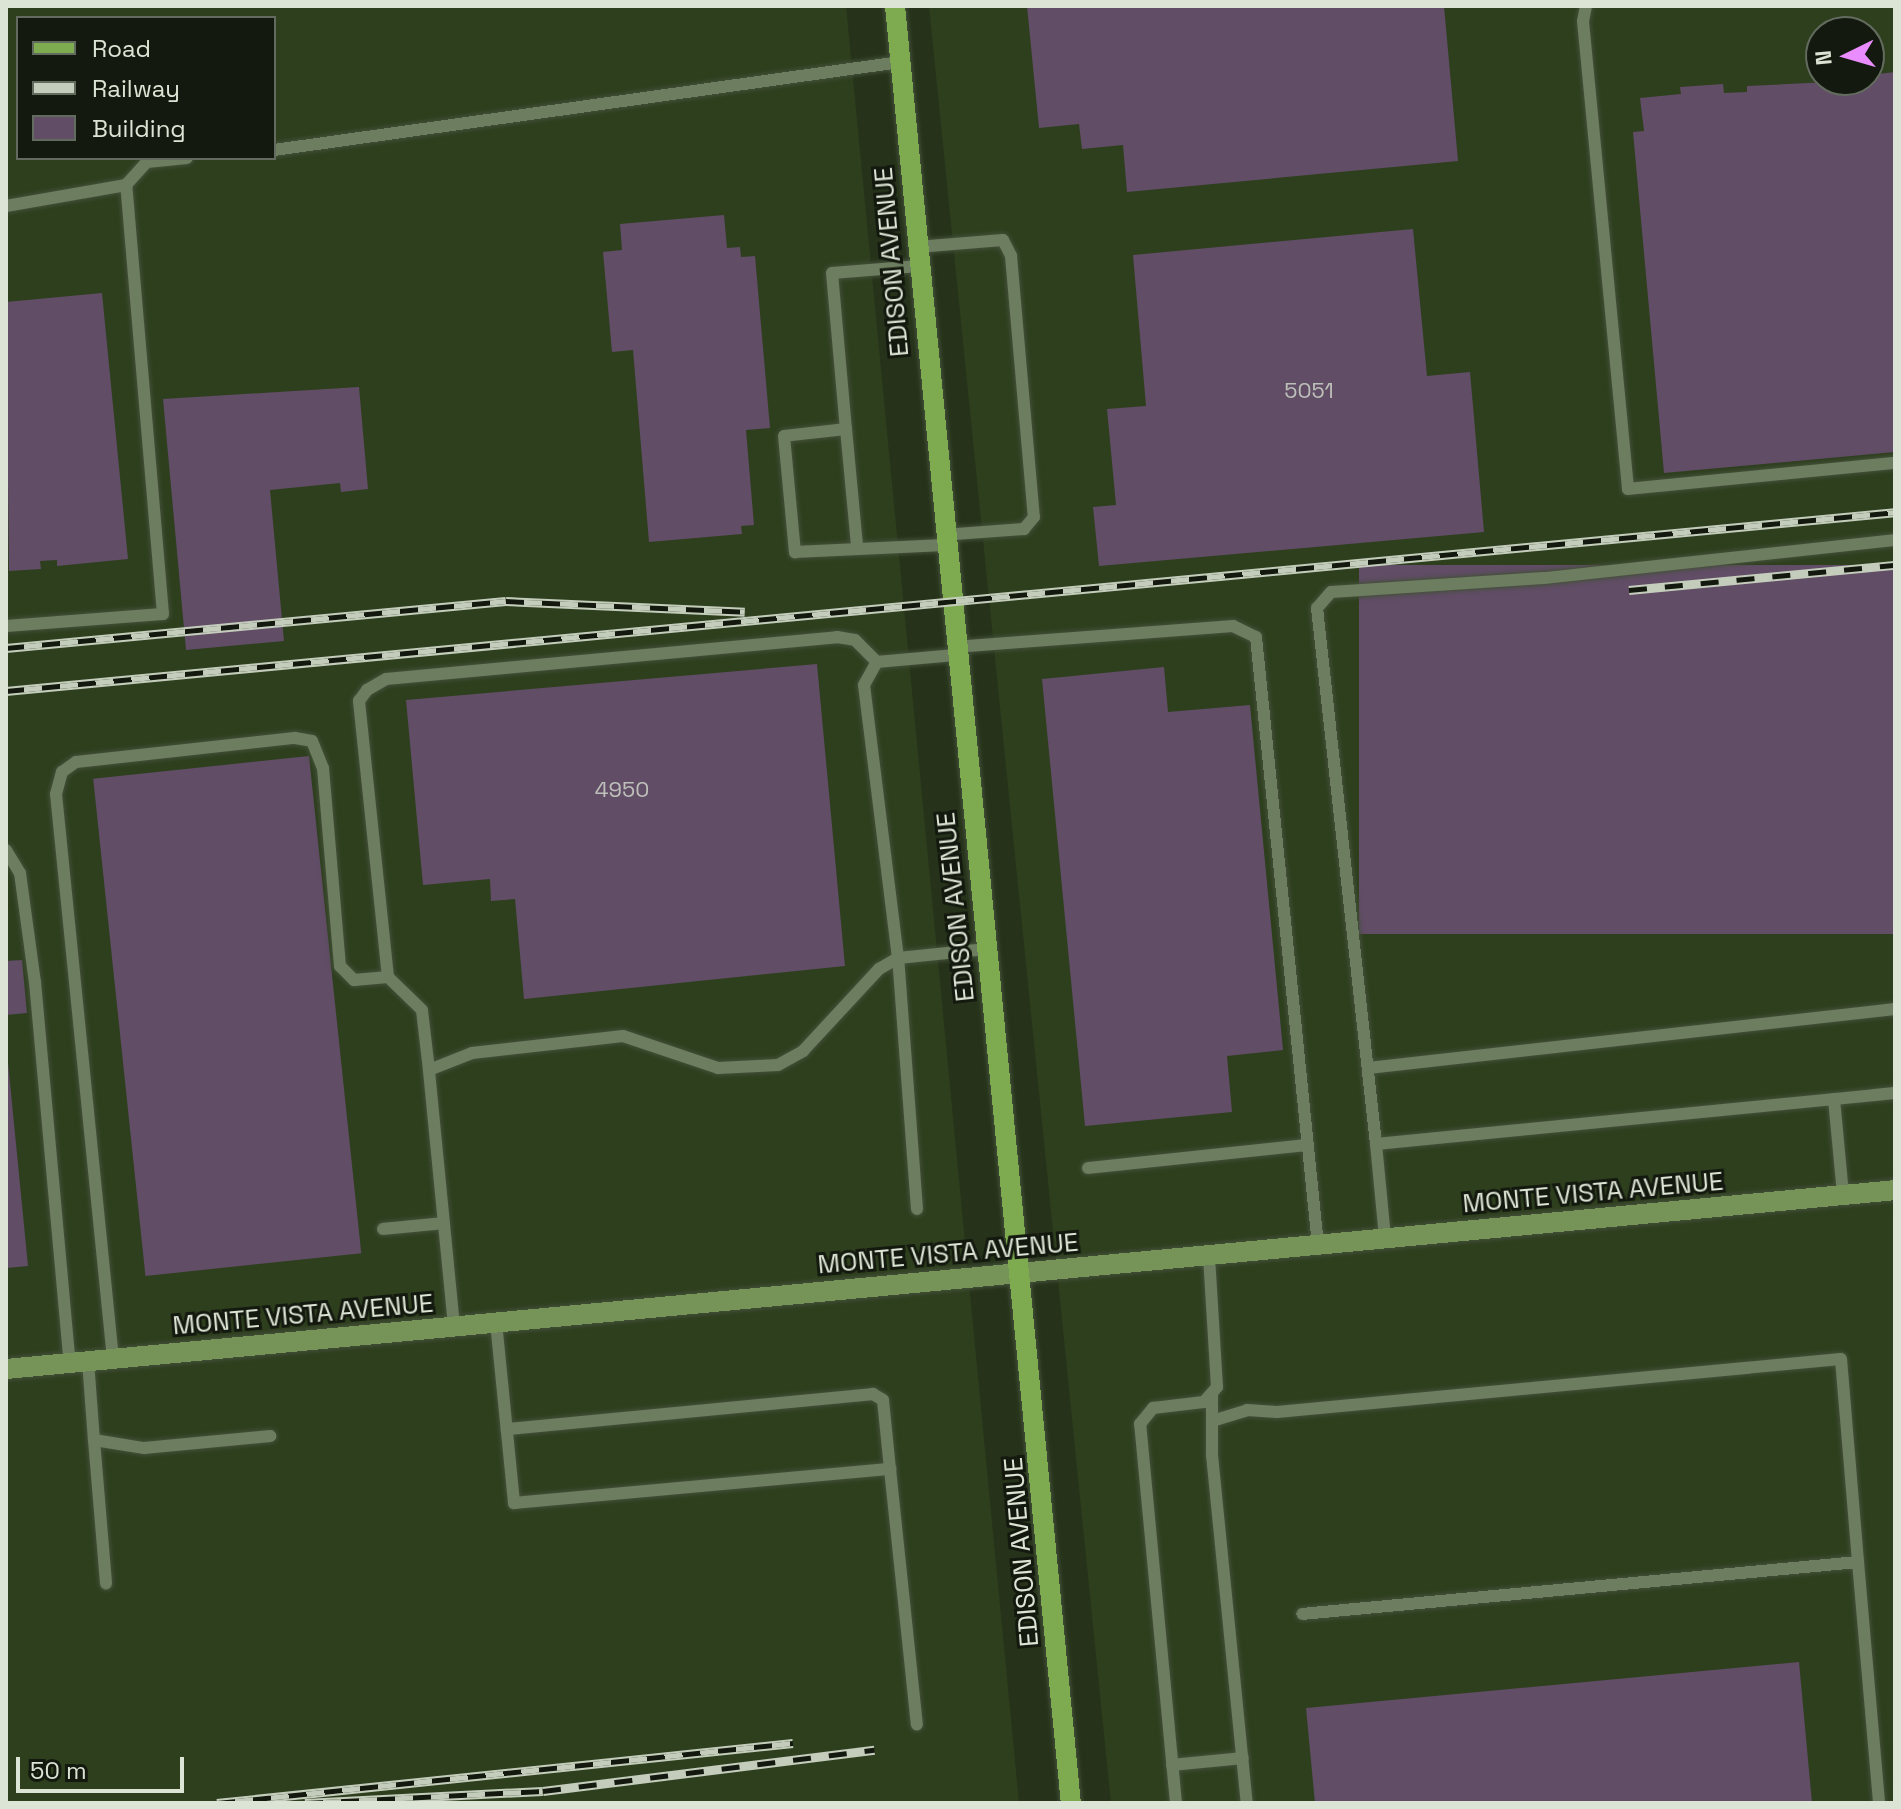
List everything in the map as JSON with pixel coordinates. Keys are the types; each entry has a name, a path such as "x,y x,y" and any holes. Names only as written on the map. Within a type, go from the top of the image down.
{"main road":[{"name":"EDISON AVENUE","path":"895,6 954,651 1021,1273 1071,1803"}],"street":[{"name":"MONTE VISTA AVENUE","path":"6,1369 1895,1190"}],"lane":[{"path":"1586,6 1583,21 1628,489 1895,463"},
{"path":"276,150 900,62"},
{"path":"6,206 126,185 147,162 167,160"},
{"path":"6,626 163,614 126,185"},
{"path":"846,429 784,436 795,552 944,540 1024,529 1034,517 1011,256 1003,240 832,273 857,546"},
{"path":"1385,1238 1317,608 1331,592 1543,578 1895,540"},
{"path":"877,662 954,651 1233,626 1256,637 1318,1245"},
{"path":"454,1326 422,1010 388,977 359,701 367,690 386,679 837,637 855,640 877,662"},
{"path":"877,662 864,685 898,958 917,1209"},
{"path":"113,1359 56,794 62,772 76,762 295,738 312,741 323,768 340,966 354,980 388,977"},
{"path":"6,850 20,873 35,982 79,1362 94,1440 106,1584"},
{"path":"429,1070 472,1053 623,1036 718,1068 778,1065 803,1051 879,969 898,958 987,949"},
{"path":"1368,1068 1895,1009"},
{"path":"1376,1144 1895,1093"},
{"path":"1834,1099 1843,1195"},
{"path":"1088,1168 1308,1145"},
{"path":"383,1229 444,1223"},
{"path":"1209,1255 1219,1373 1212,1395 1212,1421 1247,1803"},
{"path":"496,1322 514,1503 890,1469"},
{"path":"1212,1421 1247,1410 1277,1412 1841,1359 1879,1803"},
{"path":"507,1429 873,1394 883,1400 917,1725"},
{"path":"1176,1803 1140,1424 1153,1408 1204,1402 1212,1395"},
{"path":"94,1440 144,1448 270,1436"},
{"path":"1302,1614 1393,1610 1858,1562"},
{"path":"1172,1765 1243,1758"}],"shaded area":[{"path":"6,6 846,6 1019,1803 6,1803"},
{"path":"929,6 1895,6 1895,1803 1111,1803"}],"building":[{"path":"1027,6 1444,6 1458,161 1127,192 1123,145 1082,149 1079,124 1039,128"},
{"path":"1895,72 1895,452 1664,473 1633,132 1644,131 1640,98 1681,94 1680,87 1723,84 1724,93 1747,92 1747,86 1805,83 1805,96 1885,96 1885,73"},
{"path":"724,215 727,248 740,247 741,257 755,256 770,428 746,430 754,525 741,526 742,534 649,542 633,350 612,352 603,252 622,250 620,224"},
{"path":"1413,229 1427,376 1470,372 1484,532 1099,566 1093,507 1116,505 1107,409 1146,406 1133,255"},
{"path":"102,293 128,559 57,566 57,560 40,561 41,569 9,571 6,302"},
{"path":"359,387 368,489 341,492 340,483 270,490 284,641 186,650 163,399"},
{"path":"1359,565 1895,565 1895,934 1359,934"},
{"path":"817,664 845,966 524,999 515,899 491,901 490,879 423,885 406,700"},
{"path":"1164,667 1168,712 1250,705 1283,1050 1227,1056 1232,1112 1085,1126 1042,679"},
{"path":"309,756 361,1253 145,1276 93,779"},
{"path":"22,960 27,1013 6,1015 6,961"},
{"path":"6,1042 28,1266 6,1268"},
{"path":"1799,1662 1812,1803 1315,1803 1306,1708"}],"railway":[{"path":"6,691 1895,512"},
{"path":"1629,590 1895,565"},
{"path":"6,648 506,601 745,612"},
{"path":"217,1803 793,1743"},
{"path":"305,1803 543,1791 874,1750"}]}
